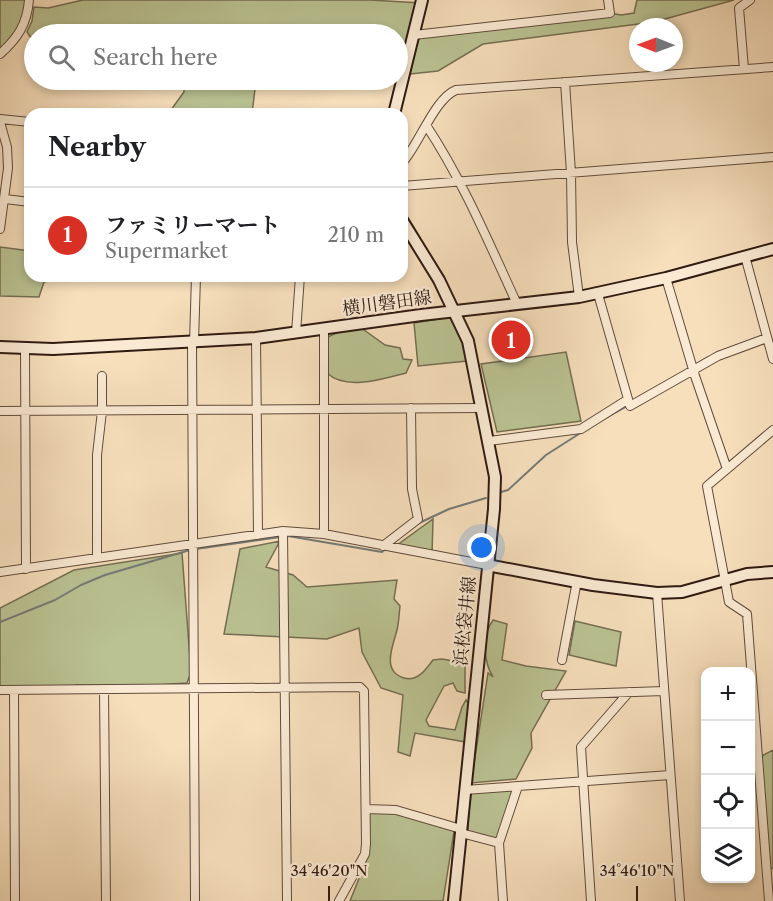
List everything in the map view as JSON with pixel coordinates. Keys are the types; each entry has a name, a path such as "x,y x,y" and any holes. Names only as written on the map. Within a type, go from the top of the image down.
{"main road":[{"path":"408,59 422,0"},
{"path":"396,108 400,90"},
{"name":"浜松袋井線","path":"408,230 439,280 468,340 489,441 495,484 454,901"},
{"name":"横川磐田線","path":"0,347 53,349 256,338 297,333 598,294 773,249"},
{"path":"487,566 657,593 682,592 747,574 773,572"}],"street":[{"path":"25,24 29,0"},
{"path":"414,35 610,13 608,0"},
{"path":"744,69 739,8 750,0"},
{"path":"0,54 20,34 24,27"},
{"path":"408,156 426,125 450,93 456,90 773,67"},
{"path":"565,82 571,173 572,242 579,297"},
{"path":"0,229 5,198 8,150 0,121 24,122"},
{"path":"426,125 449,160 517,304"},
{"path":"408,186 773,158"},
{"path":"5,198 24,201"},
{"path":"745,256 773,359"},
{"path":"666,278 692,368 727,469"},
{"path":"195,901 192,409 196,282"},
{"path":"297,333 300,282"},
{"path":"598,294 628,403"},
{"path":"324,328 324,534"},
{"path":"256,338 258,535"},
{"path":"489,441 581,429 692,368 767,338"},
{"path":"25,349 26,568"},
{"path":"97,558 97,455 102,411 102,376"},
{"path":"383,546 418,519 412,489 411,408"},
{"path":"0,411 481,408"},
{"path":"769,901 747,614 729,602 707,486 773,430"},
{"path":"0,572 283,531 324,534 487,566"},
{"path":"283,531 287,901"},
{"path":"562,660 577,581"},
{"path":"657,593 680,901"},
{"path":"0,690 360,687 364,691 365,854 339,901"},
{"path":"104,689 106,901"},
{"path":"14,690 15,901"},
{"path":"546,695 664,691"},
{"path":"591,901 581,747 629,692"},
{"path":"465,790 670,775"},
{"path":"503,901 499,843 518,786"},
{"path":"366,809 396,810 499,843"}],"green space":[{"path":"0,0 26,0 22,30 0,49"},
{"path":"83,0 370,0 421,3 414,35 610,13 621,15 634,13 637,0 734,0 669,18 629,18 629,25 483,44 438,71 410,74 408,74 408,24 31,24 34,7 48,8"},
{"path":"184,90 255,90 253,108 172,108"},
{"path":"0,247 24,250 24,282 44,282 39,297 0,296"},
{"path":"450,317 462,336 467,361 418,366 414,323"},
{"path":"360,327 385,345 400,348 403,359 412,360 406,373 365,382 354,382 335,378 327,373 324,361 328,337 344,329"},
{"path":"566,352 581,421 497,432 481,364"},
{"path":"433,519 432,555 393,548"},
{"path":"280,541 266,567 293,575 307,587 397,580 394,599 400,606 398,627 390,657 393,670 397,675 409,679 421,674 433,660 442,659 465,663 465,693 457,691 453,683 444,686 426,720 429,726 455,730 466,700 470,706 466,742 415,733 410,756 398,752 403,695 381,688 362,652 359,628 327,639 224,634 240,549"},
{"path":"182,553 191,672 187,683 143,686 76,685 76,689 0,690 0,608 74,570"},
{"path":"493,620 507,624 502,660 526,666 566,671 531,733 532,748 516,779 471,783 488,673 493,677 487,663 485,648 489,626"},
{"path":"575,621 621,632 616,666 569,655"},
{"path":"773,750 773,869 766,865 765,797 760,757"},
{"path":"514,787 499,843 468,831 470,790"},
{"path":"369,811 399,812 454,831 443,901 350,901 368,856"}],"waterway":[{"path":"730,348 761,336"},
{"path":"698,363 708,357"},
{"path":"597,423 629,405"},
{"path":"501,492 508,490 546,455 582,432"},
{"path":"417,524 449,509 486,498"},
{"path":"196,549 288,536 382,552 387,548"},
{"path":"0,622 55,600 105,575 190,550"}],"place":[{"name":"ファミリーマート","path":"511,340"}]}
